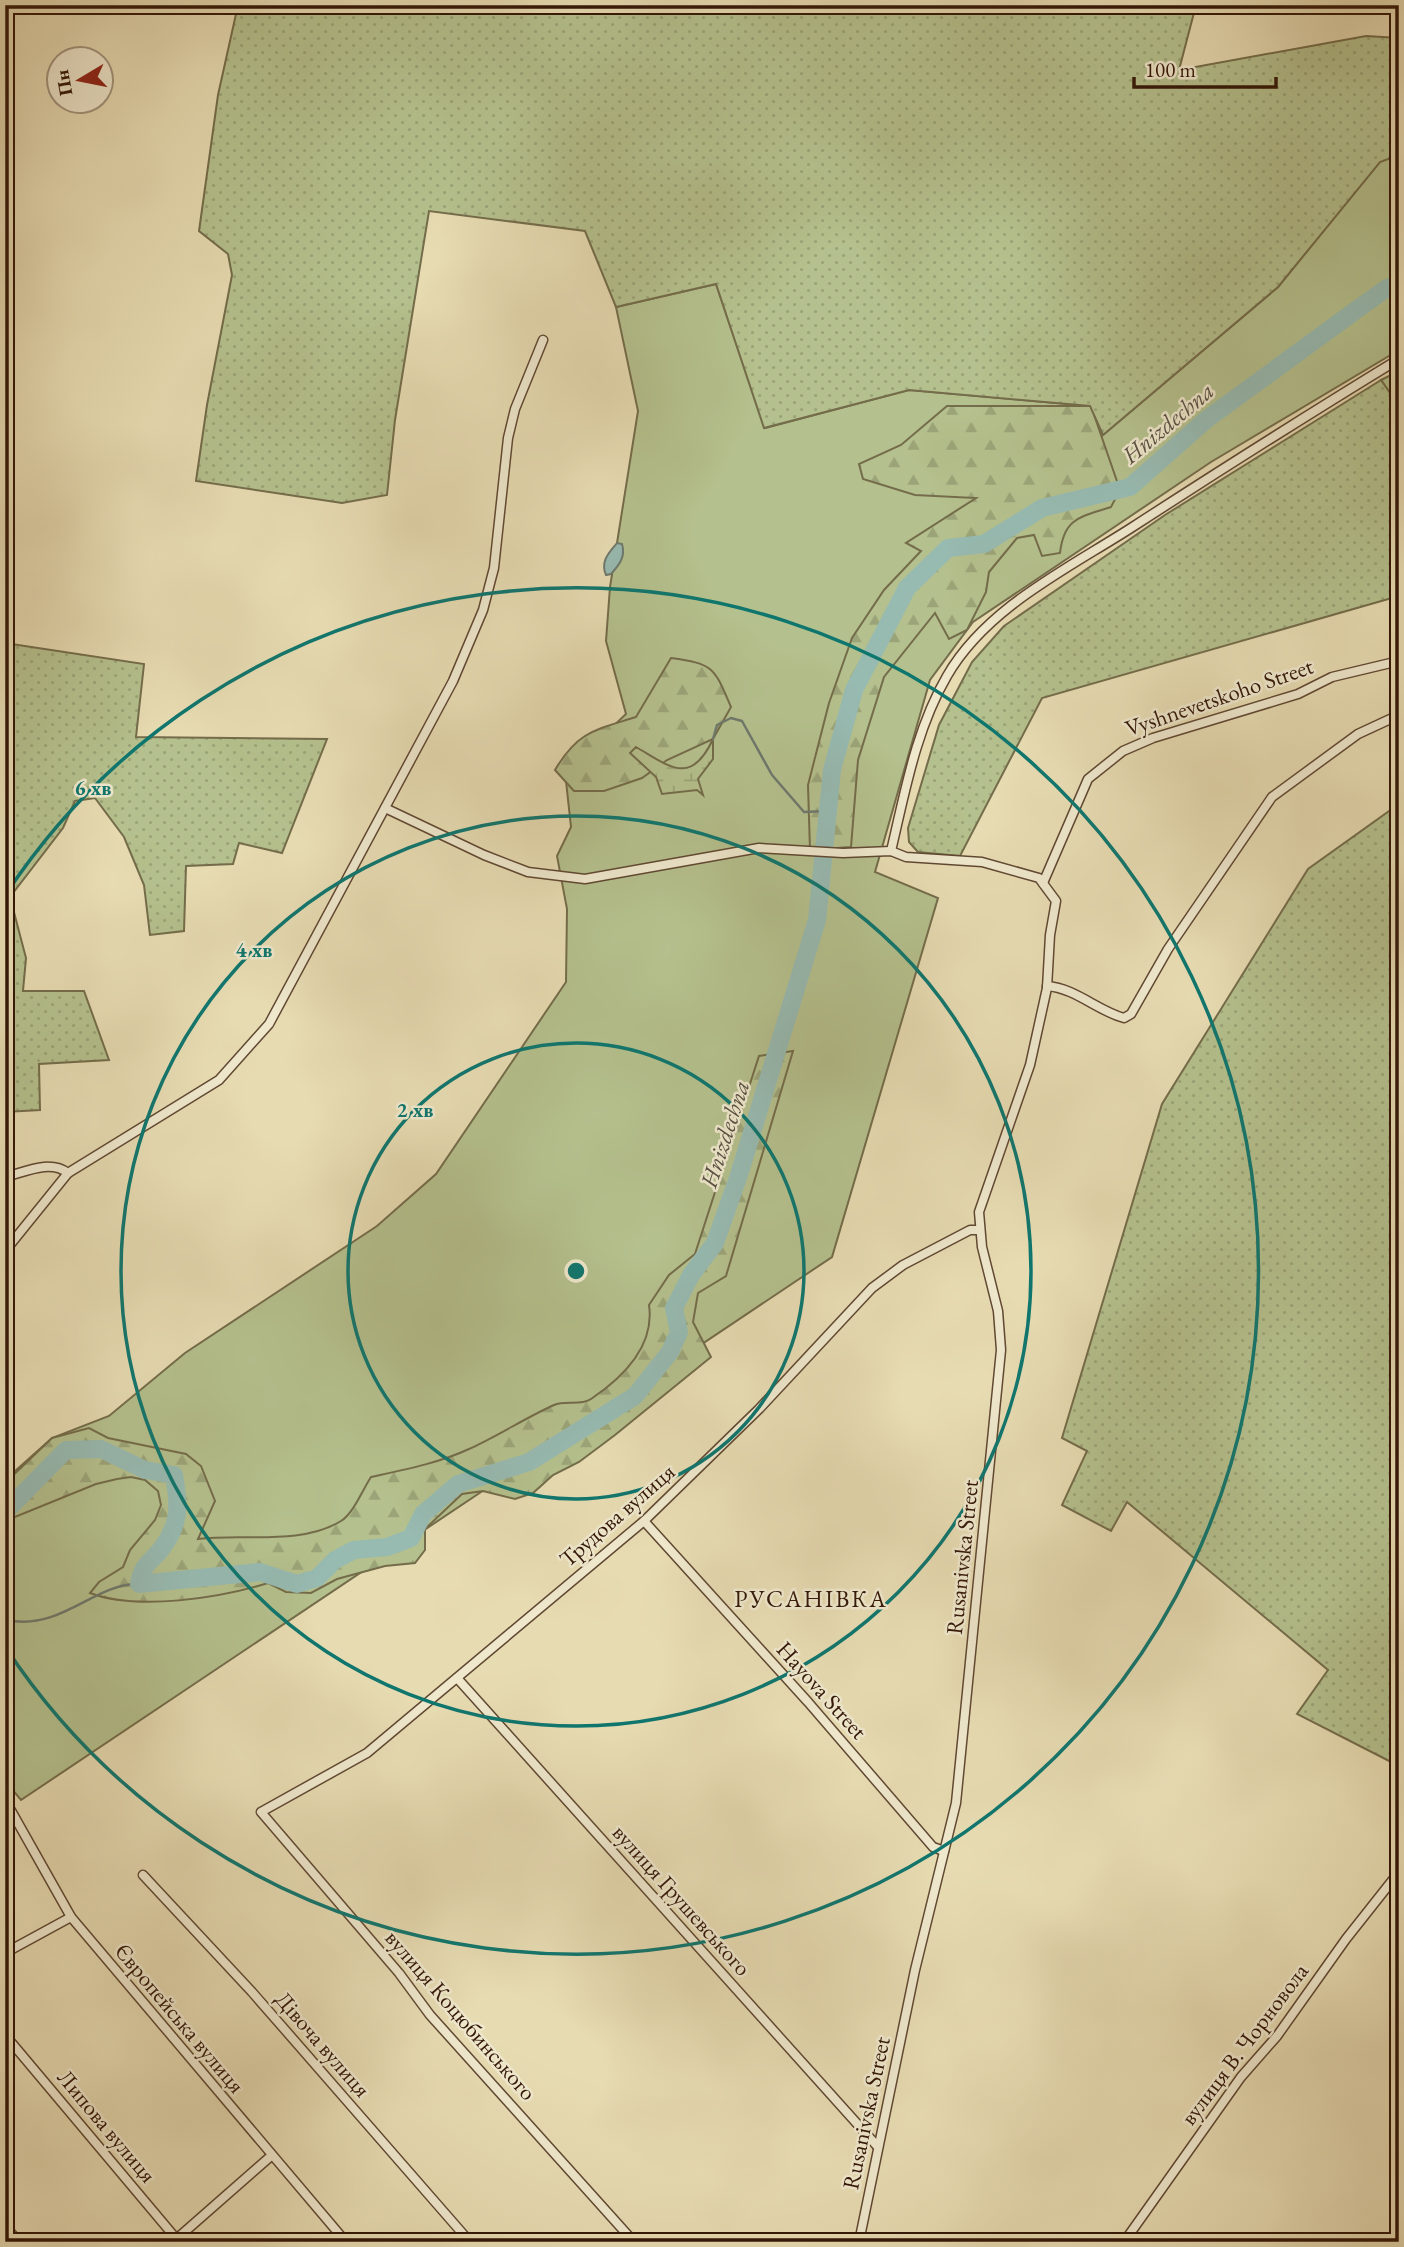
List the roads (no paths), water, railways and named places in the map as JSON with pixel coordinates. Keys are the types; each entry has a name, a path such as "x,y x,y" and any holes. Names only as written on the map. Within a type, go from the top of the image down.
{"street":[{"path":"5,1251 68,1173 219,1080 269,1024 453,681 483,610 494,568 508,438 515,409 543,340"},
{"path":"891,851 923,727 947,675 971,641 1014,604 1399,359"},
{"name":"Vyshnevetskoho Street","path":"1044,883 1088,779 1123,751 1153,738 1298,694 1332,677 1399,661"},
{"path":"1047,986 1058,987 1112,1015 1124,1018 1131,1014 1168,948 1272,797 1358,734 1399,715"},
{"path":"385,808 484,855 528,872 585,879 759,848 843,853 891,851 906,857 982,862 1039,878 1044,883"},
{"name":"Rusanivska Street","path":"859,2242 915,1970 956,1803 1001,1350 998,1311 980,1230 979,1212 1030,1065 1047,986 1050,935 1056,901 1044,883"},
{"path":"5,1177 45,1166 60,1167 68,1173"},
{"name":"Трудова вулиця","path":"261,1812 367,1753 644,1521 759,1409 872,1288 903,1265 970,1230 980,1230"},
{"name":"Hayova Street","path":"644,1521 808,1702 933,1847 944,1851"},
{"name":"вулиця Грушевського","path":"457,1678 878,2147"},
{"name":"Європейська вулиця","path":"6,1802 71,1917 346,2242"},
{"name":"вулиця Коцюбинського","path":"261,1812 399,1973 430,2015 634,2242"},
{"name":"вулиця В. Чорновола","path":"1124,2242 1241,2077 1277,2036 1346,1938 1399,1872"},
{"name":"Дівоча вулиця","path":"143,1875 252,1992 470,2242"},
{"path":"5,1953 71,1917"},
{"name":"Липова вулиця","path":"5,2035 176,2241"},
{"path":"176,2241 271,2156"},
{"path":"5,2226 19,2242"}],"water":[{"path":"617,543 622,544 622,557 611,574 606,575 605,561"}],"waterway":[{"name":"Hnizdechna","path":"5,1512 66,1450 101,1449 145,1470 174,1475 177,1513 173,1530 145,1567 139,1584 260,1572 297,1584 317,1578 335,1560 354,1550 387,1547 411,1538 423,1514 458,1484 529,1462 635,1396 670,1352 679,1332 674,1308 691,1275 715,1243 739,1175 817,920 832,770 854,690 907,588 948,548 984,544 1042,508 1130,487 1207,419 1387,288 1399,284"},
{"path":"713,739 717,725 731,718 742,721 772,775 804,812 828,811"},
{"path":"5,1633 13,1621 48,1618 108,1590 139,1584"}],"district":[{"name":"РУСАНІВКА","path":"811,1599"}]}
